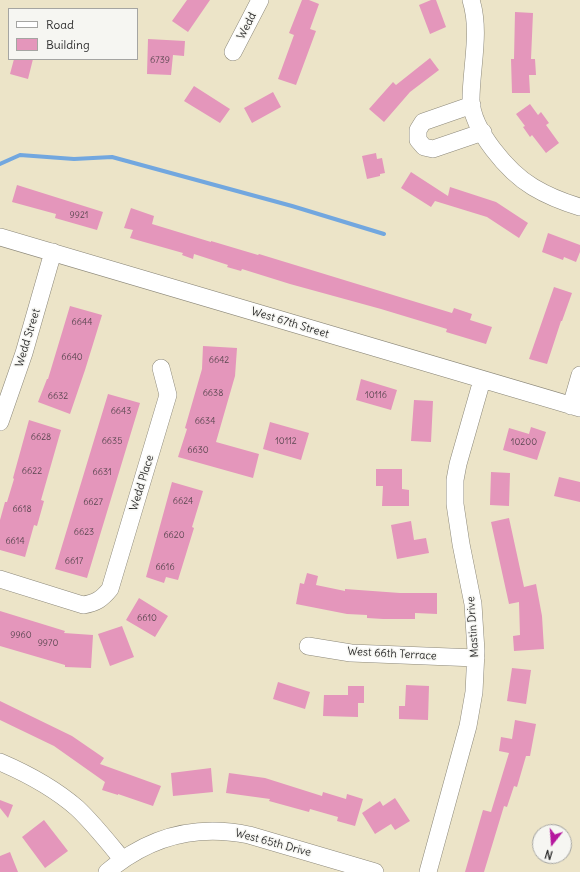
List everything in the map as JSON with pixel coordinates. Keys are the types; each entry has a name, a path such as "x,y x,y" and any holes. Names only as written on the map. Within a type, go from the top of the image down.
{"street":[{"name":"Wedd","path":"234,52 260,0"},
{"path":"471,0 474,11 476,34 472,73 472,105 474,118 496,152 516,174 532,186 556,200 580,207"},
{"path":"472,105 423,122 418,130 418,140 424,147 433,149 483,132"},
{"name":"West 67th Street","path":"0,237 575,407"},
{"name":"Wedd Street","path":"0,422 24,353 53,252"},
{"name":"Wedd Place","path":"0,579 83,604 94,603 104,596 110,589 168,395 161,368"},
{"path":"575,407 580,375"},
{"name":"Mastin Drive","path":"428,872 468,726 474,692 476,658 473,604 455,504 455,480 458,464 482,380"},
{"name":"West 66th Terrace","path":"308,646 351,652 476,658"},
{"path":"0,762 24,772 50,787 71,804 94,827 122,859"},
{"name":"West 65th Drive","path":"107,872 122,859 160,840 174,836 212,831 237,832 249,835 375,872"}],"building":[{"path":"187,0 210,0 188,32 172,21"},
{"path":"302,0 309,0 319,4 310,29 316,31 296,85 278,79 294,35 289,33"},
{"path":"431,0 436,0 446,27 430,34 419,5"},
{"path":"515,12 533,13 531,59 535,59 536,75 529,75 530,93 512,93 511,59 514,59"},
{"path":"148,39 185,41 184,56 173,55 171,75 147,74"},
{"path":"430,58 439,70 410,92 384,122 369,109 393,82 396,85"},
{"path":"14,60 33,60 28,79 10,74"},
{"path":"194,86 230,109 220,123 184,101"},
{"path":"273,92 281,107 252,123 244,108"},
{"path":"530,104 538,115 541,112 549,123 546,125 559,143 546,153 532,135 530,137 523,127 525,126 516,114"},
{"path":"376,153 377,159 382,158 385,173 380,174 380,176 367,179 362,156"},
{"path":"411,172 448,196 450,187 496,202 528,223 519,238 487,217 435,201 431,207 401,188"},
{"path":"17,185 103,212 97,230 55,218 56,214 12,202"},
{"path":"131,208 154,216 152,224 211,242 258,255 259,254 452,313 454,308 472,314 470,320 492,327 486,344 446,332 447,329 381,309 242,269 241,271 227,267 228,265 194,254 193,259 182,255 183,253 130,238 133,230 124,228"},
{"path":"548,233 580,245 580,252 576,262 564,257 563,260 542,252"},
{"path":"554,287 572,293 547,364 529,359"},
{"path":"70,306 102,315 70,414 38,402 48,379"},
{"path":"203,346 237,348 235,376 216,442 259,454 253,478 178,457 187,429 185,428 202,369"},
{"path":"361,379 397,390 391,410 356,400"},
{"path":"108,394 140,403 87,578 55,569"},
{"path":"414,400 433,401 431,442 411,441"},
{"path":"29,420 61,430 41,500 44,501 37,526 34,525 25,557 0,550 0,520 14,479 13,478"},
{"path":"270,422 309,433 301,460 263,449"},
{"path":"531,427 546,432 537,460 503,450 509,428 529,434"},
{"path":"376,469 402,469 402,489 409,490 409,506 382,506 383,486 376,486"},
{"path":"491,472 510,473 509,506 490,505"},
{"path":"559,477 580,482 580,502 554,496"},
{"path":"172,482 203,491 192,527 194,528 178,580 166,577 164,583 146,577"},
{"path":"509,518 524,587 536,584 542,616 544,649 514,651 513,636 520,635 519,602 509,604 491,522"},
{"path":"411,521 414,540 426,538 429,553 397,559 391,525"},
{"path":"307,573 318,576 316,585 345,591 345,589 400,593 437,593 437,614 415,613 415,619 367,618 367,615 347,614 296,604 300,583 304,584"},
{"path":"139,598 168,616 155,637 126,620"},
{"path":"0,611 65,631 64,633 93,635 91,668 65,667 65,665 0,646"},
{"path":"122,626 134,657 110,666 98,634"},
{"path":"512,668 531,670 526,704 507,701"},
{"path":"278,682 310,692 305,709 273,699"},
{"path":"406,685 429,686 428,720 399,719 399,706 405,706"},
{"path":"348,686 364,686 364,703 358,703 358,717 323,716 324,695 348,695"},
{"path":"0,701 72,736 104,758 100,764 161,786 153,806 102,790 105,782 54,746 0,720"},
{"path":"515,720 536,724 530,756 526,756 517,787 514,786 507,807 504,806 484,872 465,872 483,810 491,812 509,753 499,751 501,737 512,739"},
{"path":"211,768 213,792 173,796 171,773"},
{"path":"229,773 265,778 322,796 323,792 346,799 347,794 363,799 355,826 337,821 338,817 310,809 309,812 269,801 270,799 226,793"},
{"path":"395,798 410,821 395,830 391,824 375,834 362,813 380,801 383,806"},
{"path":"0,800 13,805 8,818 0,808"},
{"path":"44,820 68,851 45,868 22,837"},
{"path":"10,852 18,872 0,872 0,856"}],"waterway":[{"path":"0,164 20,155 74,159 112,157 292,206 384,234"}]}
